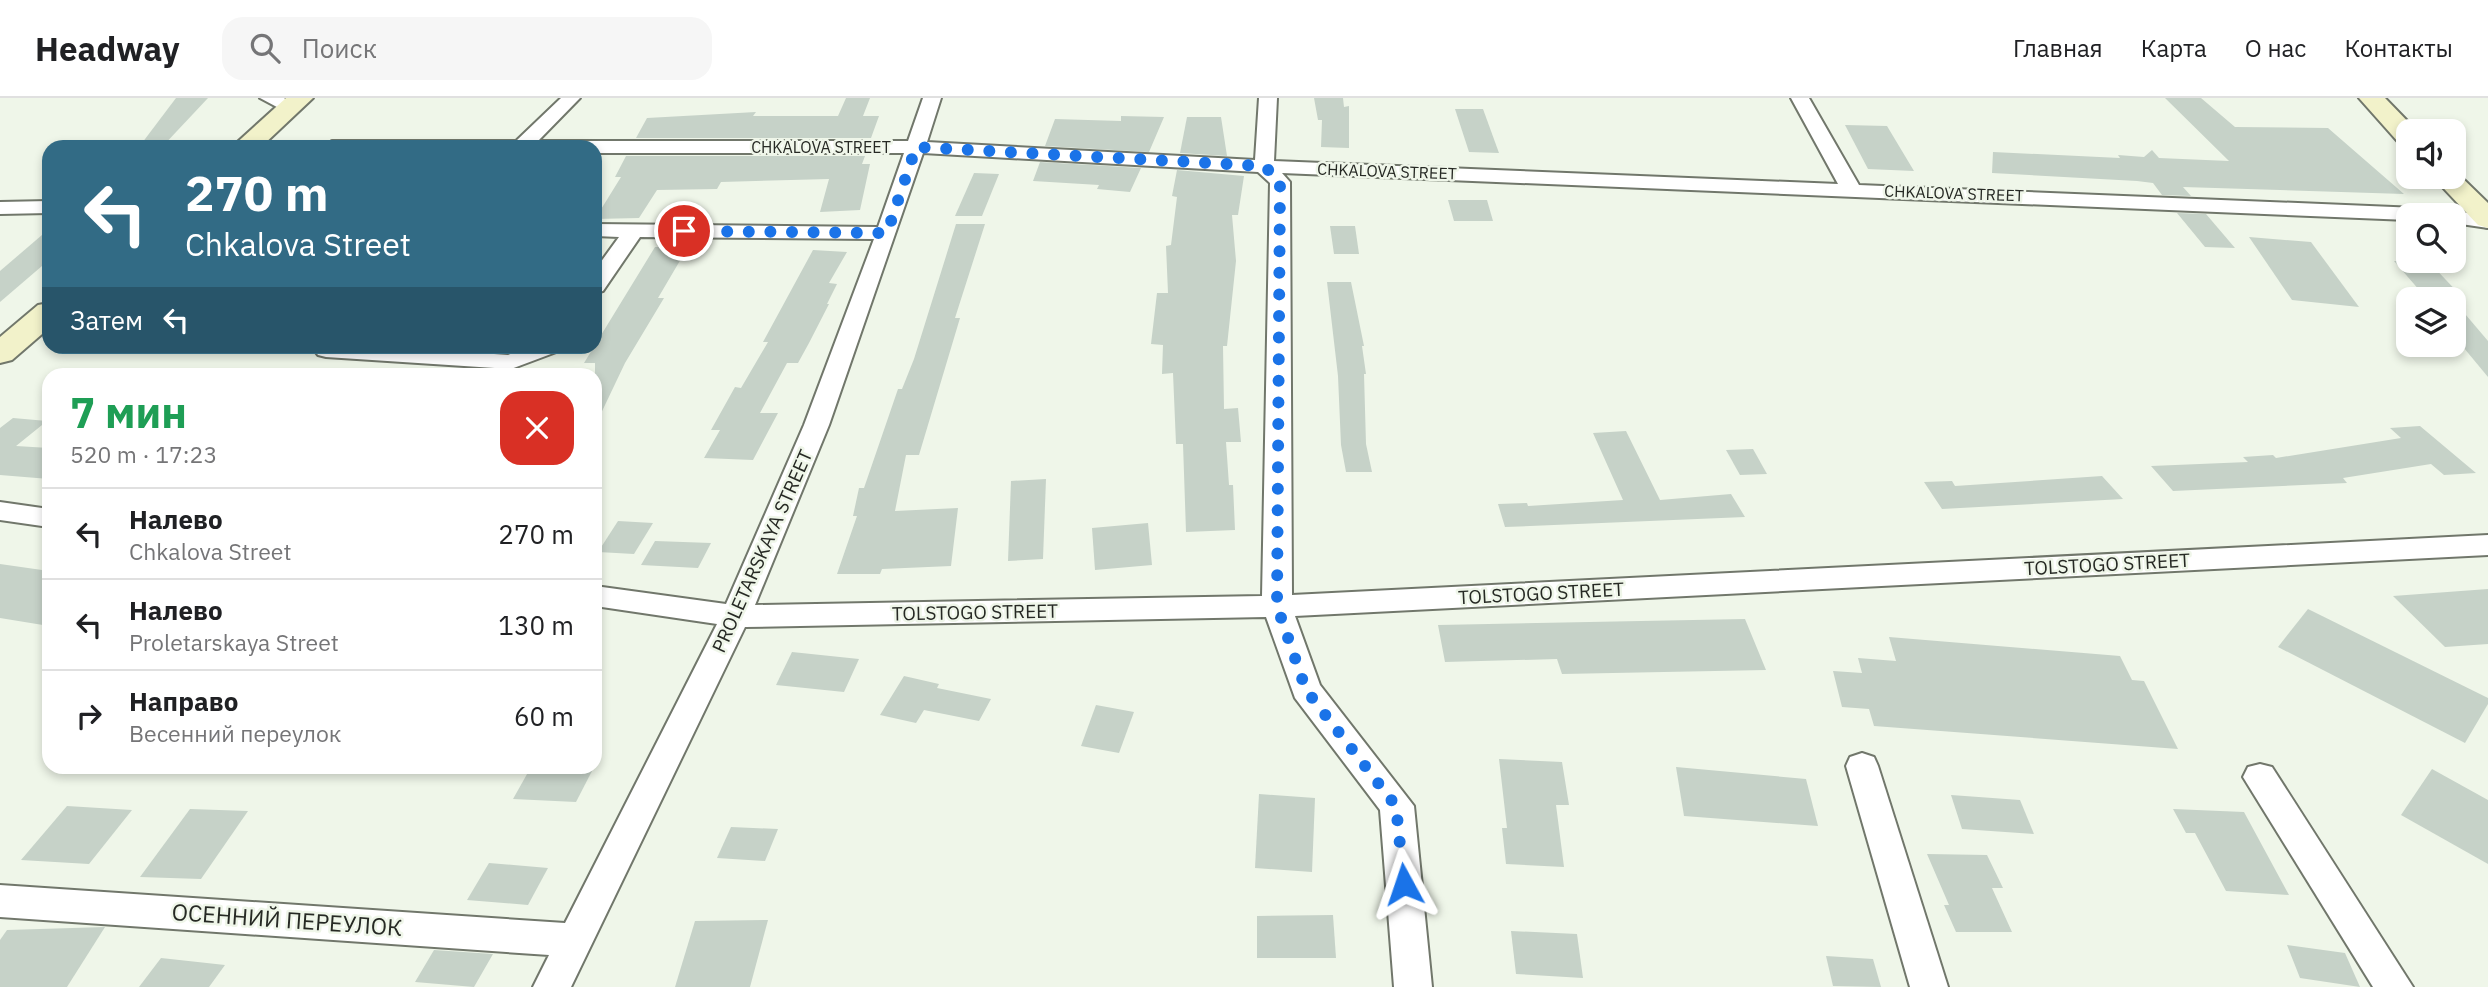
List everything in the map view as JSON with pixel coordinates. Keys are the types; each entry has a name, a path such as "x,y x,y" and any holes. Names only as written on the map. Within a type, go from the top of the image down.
{"main road":[{"path":"2371,98 2396,124"},
{"path":"251,140 287,101"},
{"path":"2458,189 2488,220"},
{"path":"0,353 42,318"}],"street":[{"path":"528,140 571,98"},
{"name":"PROLETARSKAYA STREET","path":"552,987 736,616 805,456 854,330 932,98"},
{"path":"1268,98 1264,166 1280,181 1277,606 1306,690 1396,806 1413,987"},
{"path":"1800,98 1851,189"},
{"name":"CHKALOVA STREET","path":"602,145 916,147 1264,166 2396,213"},
{"path":"0,208 42,207"},
{"path":"2466,218 2488,220"},
{"path":"602,230 887,233"},
{"path":"602,276 633,231"},
{"path":"388,354 511,362 531,354"},
{"path":"0,511 42,517"},
{"name":"TOLSTOGO STREET","path":"602,597 736,616 1277,606 2488,545"},
{"path":"1862,766 1929,987"},
{"path":"2260,776 2394,987"},
{"name":"ОСЕННИЙ ПЕРЕУЛОК","path":"0,901 575,940"}],"building":[{"path":"176,98 208,98 169,140 144,140"},
{"path":"846,98 870,98 863,116 879,116 871,138 636,138 647,118 756,112 753,116 838,116"},
{"path":"1314,98 1343,98 1344,107 1349,106 1349,148 1321,147 1322,120 1318,120"},
{"path":"2165,98 2201,98 2235,127 2328,128 2404,194 2183,187 2191,196 2162,195 2153,183 1992,173 1993,152 2120,158 2118,155 2144,157 2152,150 2159,158 2229,161"},
{"path":"1455,109 1483,109 1499,153 1469,152"},
{"path":"1121,116 1164,117 1149,152 1045,146 1055,119 1121,121"},
{"path":"1187,117 1221,117 1227,156 1180,153"},
{"path":"1845,125 1887,126 1914,171 1868,169"},
{"path":"626,156 865,156 862,164 870,164 860,210 820,212 829,179 721,182 717,189 657,190 639,218 602,219 602,208 621,177 615,177"},
{"path":"1040,162 1141,168 1130,192 1097,189 1099,185 1033,181"},
{"path":"1177,170 1244,176 1238,215 1232,215 1236,261 1227,346 1223,346 1224,409 1238,408 1241,442 1226,442 1229,485 1233,485 1235,530 1186,532 1183,444 1176,444 1173,373 1162,374 1163,345 1151,344 1157,293 1168,293 1166,246 1171,245 1177,197 1172,196"},
{"path":"974,173 999,174 982,216 955,216"},
{"path":"1448,200 1487,200 1493,221 1454,221"},
{"path":"2177,213 2206,214 2235,248 2205,247"},
{"path":"956,224 985,224 955,318 960,318 919,455 906,455 895,511 958,508 951,566 882,569 880,574 837,574 857,516 853,516 859,488 864,488 898,389 902,389 914,359"},
{"path":"1330,226 1355,226 1359,254 1334,254"},
{"path":"42,235 42,266 0,302 0,271"},
{"path":"2249,237 2311,242 2359,307 2292,300"},
{"path":"655,247 688,247 658,298 664,298 625,363 602,411 602,368 595,368 595,363 584,363 590,354 602,354 602,334"},
{"path":"813,250 847,252 829,283 837,284 809,343 798,363 787,363 760,413 778,413 753,460 704,458 720,430 711,430 735,387 741,388 768,342 763,342"},
{"path":"2404,273 2439,273 2453,287 2417,287"},
{"path":"1327,282 1351,282 1364,346 1366,444 1372,472 1346,472 1341,445 1338,376"},
{"path":"2466,315 2488,341 2488,377 2466,350"},
{"path":"13,418 42,421 42,425 16,446 42,448 42,478 0,475 0,428"},
{"path":"2420,426 2476,473 2444,475 2431,464 2343,478 2347,483 2173,491 2151,466 2248,462 2243,457 2273,455 2276,458 2401,438 2390,428"},
{"path":"1626,431 1660,500 1731,494 1745,517 1505,527 1498,504 1527,503 1528,506 1623,500 1593,433"},
{"path":"1753,449 1767,474 1740,475 1726,450"},
{"path":"2102,476 2123,499 1942,509 1924,482 1952,481 1955,486"},
{"path":"1046,479 1043,559 1008,561 1011,481"},
{"path":"618,521 653,523 634,554 602,552 602,546"},
{"path":"1148,523 1152,565 1095,570 1092,528"},
{"path":"655,541 711,543 698,568 641,565"},
{"path":"0,564 42,570 42,625 0,618"},
{"path":"2488,589 2488,644 2445,647 2393,596"},
{"path":"2308,609 2488,698 2488,704 2465,743 2278,647"},
{"path":"1745,619 1766,670 1562,674 1557,659 1445,662 1438,625"},
{"path":"1889,637 2120,656 2132,680 2144,681 2178,749 1874,726 1869,709 1842,707 1833,671 1862,673 1858,658 1896,661"},
{"path":"792,652 859,659 844,692 776,685"},
{"path":"904,676 939,684 937,688 991,699 979,721 924,710 916,723 880,715"},
{"path":"1096,705 1134,712 1119,753 1081,746"},
{"path":"1499,759 1562,762 1569,805 1556,805 1564,867 1506,864 1502,828 1507,828"},
{"path":"1676,767 1806,779 1818,826 1684,816"},
{"path":"2432,769 2488,800 2488,864 2401,815"},
{"path":"527,774 590,774 576,802 513,799"},
{"path":"1259,794 1315,798 1312,872 1255,868"},
{"path":"1951,795 2020,800 2034,834 1962,829"},
{"path":"67,806 132,810 89,864 21,860"},
{"path":"190,809 248,811 201,879 140,877"},
{"path":"2173,809 2244,812 2289,895 2226,891 2195,833 2186,833"},
{"path":"731,827 778,829 765,861 717,858"},
{"path":"1927,854 1987,855 2003,888 1992,888 2012,932 1956,932 1944,905 1949,905"},
{"path":"489,863 548,868 528,905 467,900"},
{"path":"1333,915 1336,958 1257,958 1257,916"},
{"path":"768,920 750,987 675,987 695,921"},
{"path":"105,927 67,987 0,987 0,940 7,930"},
{"path":"1511,931 1577,934 1583,978 1516,974"},
{"path":"2287,945 2345,953 2360,987 2300,978"},
{"path":"434,950 493,954 474,987 415,982"},
{"path":"1826,956 1873,959 1881,987 1833,986"},
{"path":"161,958 225,965 209,987 139,987"}],"route":[{"path":"684,231 887,233 916,147 1264,166 1280,181 1277,606 1306,690 1396,806 1404,884"}]}
